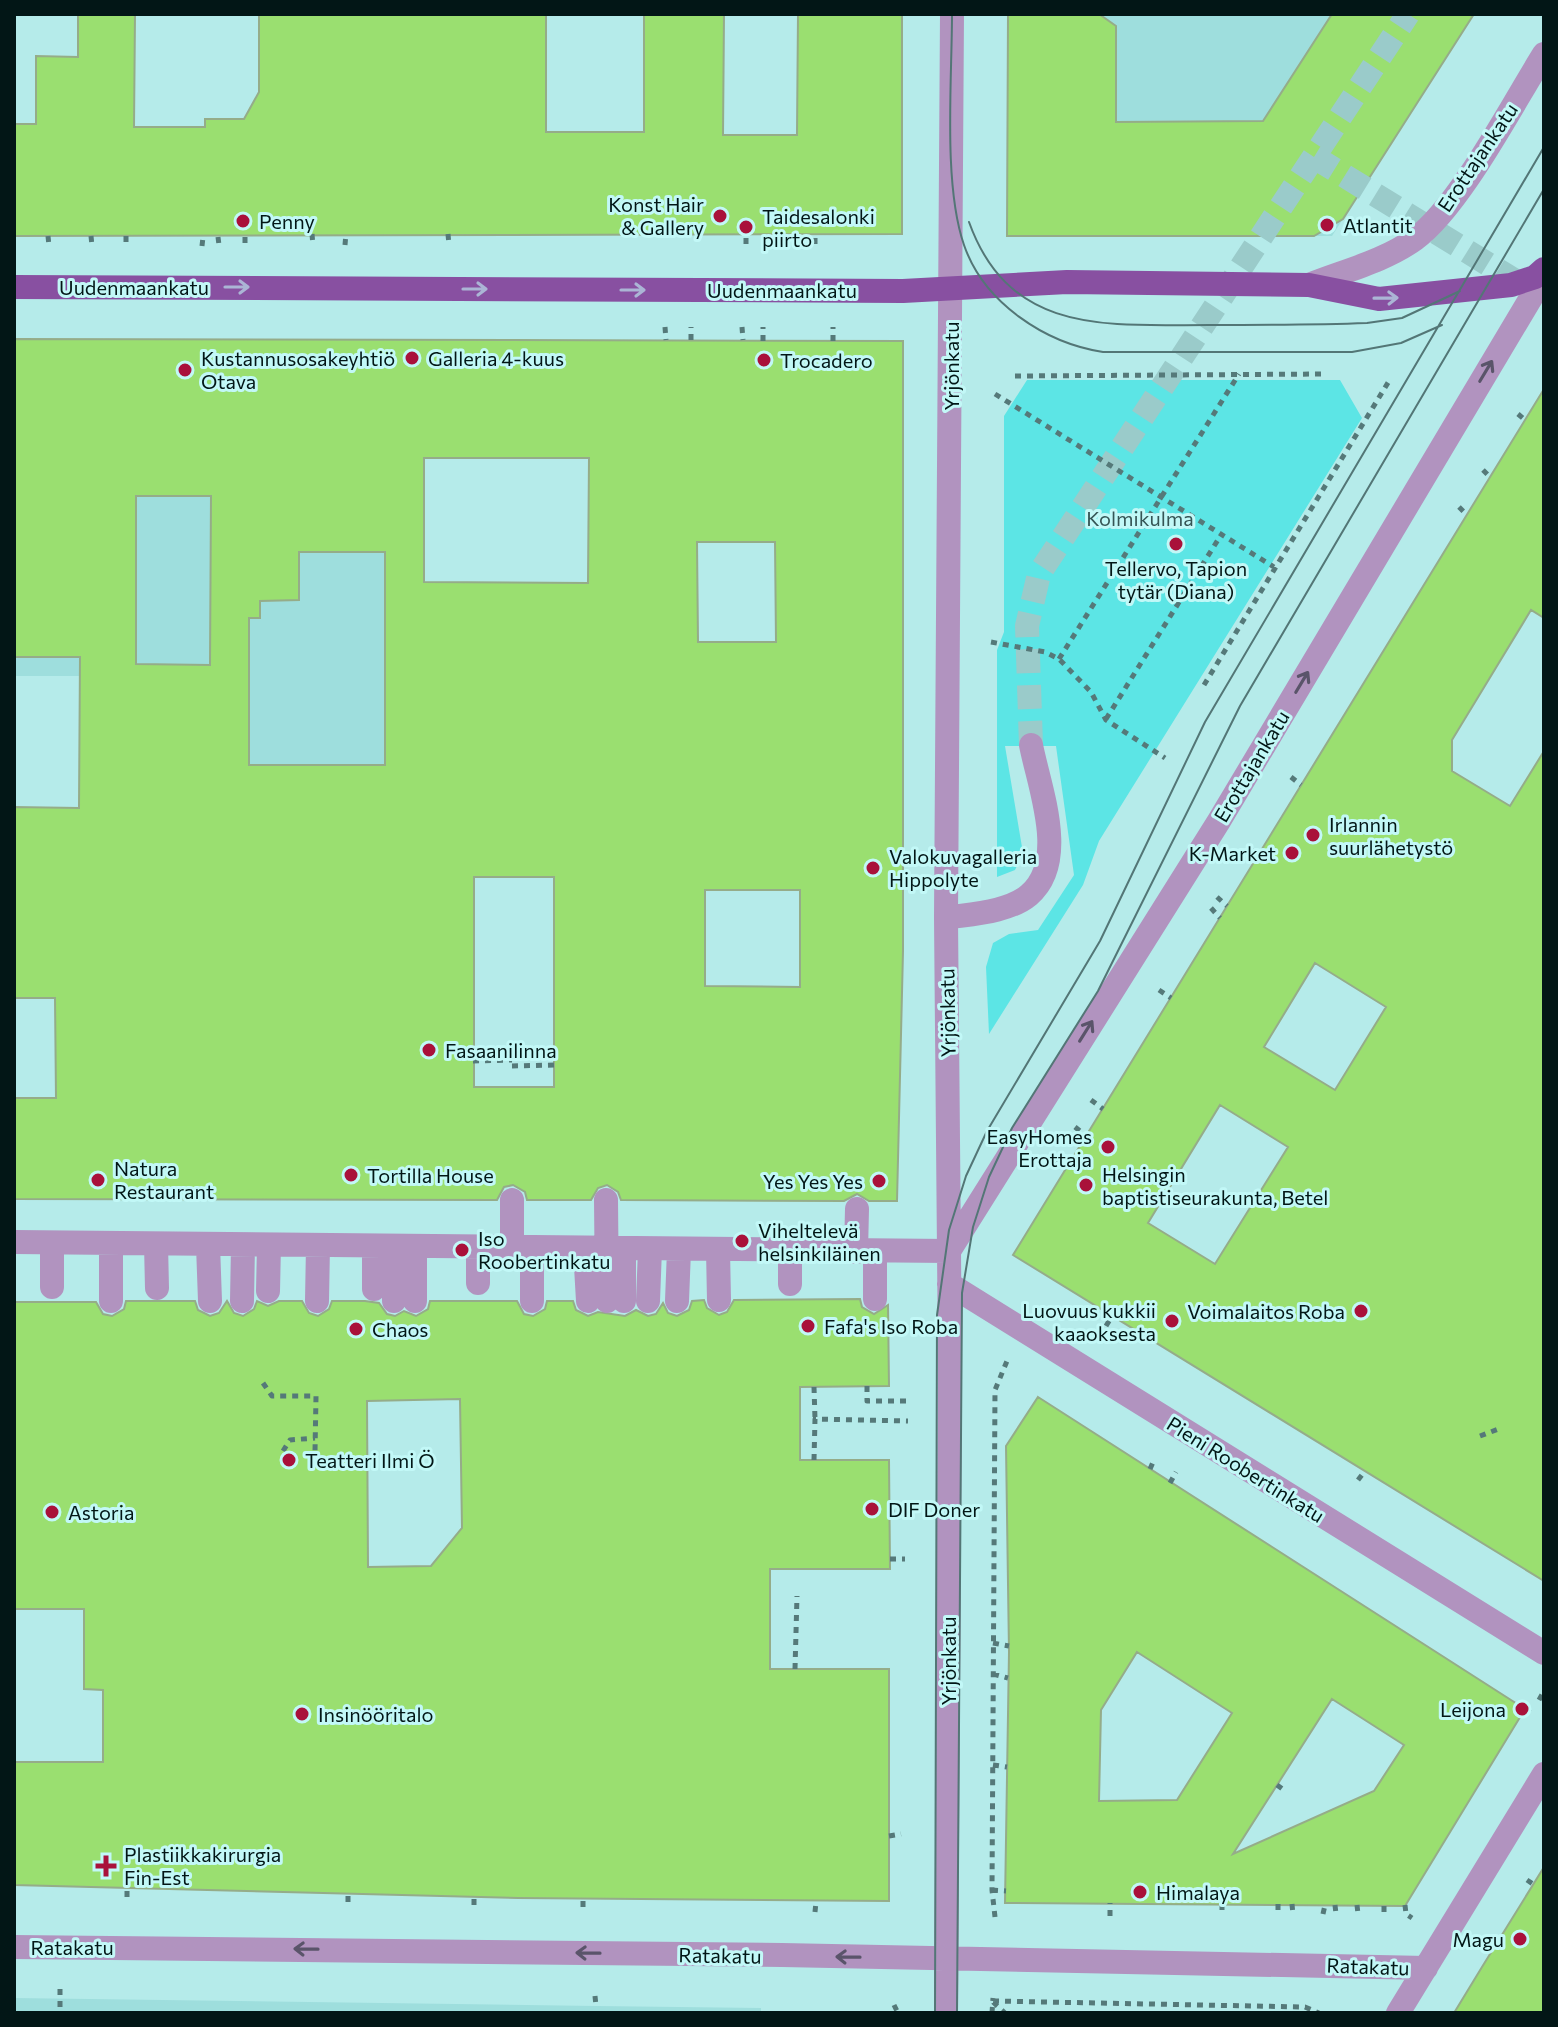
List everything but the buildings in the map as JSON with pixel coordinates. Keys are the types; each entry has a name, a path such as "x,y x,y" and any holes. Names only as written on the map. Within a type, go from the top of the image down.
{"main road":[{"name":"Uudenmaankatu","path":"14,287 951,290 1014,283 1309,285 1379,299 1511,285 1535,277 1544,269"}],"street":[{"name":"Yrjönkatu","path":"946,2013 949,1251 946,918 952,14"},
{"name":"Erottajankatu","path":"1309,285 1398,250 1418,237 1455,195 1544,54"},
{"name":"Erottajankatu","path":"949,1251 1219,821 1544,276"},
{"path":"946,918 987,912 1029,895 1042,877 1050,855 1031,745"},
{"path":"512,1200 532,1301"},
{"path":"606,1200 605,1249 617,1301"},
{"path":"857,1209 875,1299"},
{"path":"14,1242 949,1251"},
{"path":"52,1243 52,1287"},
{"path":"103,1243 103,1294"},
{"path":"156,1244 157,1288"},
{"path":"208,1245 210,1301"},
{"path":"257,1294 258,1245"},
{"path":"317,1301 318,1246"},
{"path":"394,1247 394,1297 394,1247"},
{"path":"478,1248 478,1283"},
{"path":"605,1249 617,1301"},
{"path":"617,1301 650,1249"},
{"path":"677,1301 679,1250"},
{"path":"723,1250 724,1300"},
{"path":"790,1251 790,1284"},
{"name":"Pieni Roobertinkatu","path":"949,1284 1544,1653"},
{"path":"1398,2013 1544,1774"},
{"name":"Ratakatu","path":"14,1947 1426,1968"}],"path":[{"path":"345,245 346,233"},
{"path":"312,234 313,246"},
{"path":"448,234 449,245"},
{"path":"746,234 746,244"},
{"path":"815,235 815,244"},
{"path":"48,236 49,246"},
{"path":"91,236 92,246"},
{"path":"126,236 126,245"},
{"path":"202,246 203,237"},
{"path":"218,237 219,245"},
{"path":"245,237 245,245"},
{"path":"742,326 743,340"},
{"path":"763,326 763,341"},
{"path":"833,326 833,341"},
{"path":"665,327 666,340"},
{"path":"691,327 691,340"},
{"path":"1059,659 1239,374"},
{"path":"1015,376 1324,374"},
{"path":"1204,685 1389,381"},
{"path":"995,394 1274,567"},
{"path":"1518,414 1525,420"},
{"path":"1483,470 1490,477"},
{"path":"1459,507 1467,515"},
{"path":"1106,720 1221,535"},
{"path":"991,642 1045,652 1059,659 1091,692 1106,720 1165,758"},
{"path":"1291,777 1301,785"},
{"path":"1248,848 1259,855"},
{"path":"1217,897 1227,906"},
{"path":"1211,908 1220,918"},
{"path":"1159,990 1171,998"},
{"path":"473,1061 554,1065"},
{"path":"1091,1100 1103,1109"},
{"path":"1075,1127 1086,1136"},
{"path":"1054,1160 1067,1168"},
{"path":"1106,1326 1112,1316"},
{"path":"995,1917 992,1890 995,1390 1006,1367 1013,1325"},
{"path":"263,1383 272,1396 316,1396 315,1451"},
{"path":"867,1386 867,1401 908,1401"},
{"path":"814,1387 814,1460"},
{"path":"815,1419 908,1421"},
{"path":"1480,1436 1501,1428"},
{"path":"283,1451 290,1440 315,1438"},
{"path":"1150,1469 1154,1460"},
{"path":"1358,1480 1365,1471"},
{"path":"1170,1483 1176,1472"},
{"path":"889,1512 906,1512"},
{"path":"890,1559 905,1559"},
{"path":"795,1669 797,1596"},
{"path":"993,1643 1009,1646"},
{"path":"993,1674 1008,1678"},
{"path":"1539,1700 1544,1691"},
{"path":"993,1765 1007,1767"},
{"path":"1277,1785 1285,1791"},
{"path":"889,1836 901,1834"},
{"path":"127,1887 127,1897"},
{"path":"992,1890 1006,1891"},
{"path":"348,1892 348,1902"},
{"path":"474,1895 474,1905"},
{"path":"583,1898 583,1907"},
{"path":"815,1912 816,1902"},
{"path":"1110,1903 1110,1916"},
{"path":"1222,1904 1222,1915"},
{"path":"1278,1904 1278,1915"},
{"path":"1292,1904 1293,1915"},
{"path":"1323,1914 1325,1905"},
{"path":"1335,1905 1336,1914"},
{"path":"1357,1905 1358,1914"},
{"path":"1405,1905 1406,1914"},
{"path":"1384,1906 1384,1914"},
{"path":"992,2013 994,1988"},
{"path":"60,1989 60,2013"},
{"path":"595,1996 596,2006"},
{"path":"993,2001 1005,2013"},
{"path":"993,2001 1305,2007 1319,2013"},
{"path":"894,2005 898,2013"}],"shaded area":[{"path":"1008,14 1474,14 1332,236 1314,236 1193,235"},
{"path":"14,339 386,339 385,765 128,764 128,676 14,676"},
{"path":"14,1998 761,2008 761,2013 14,2013"}],"green space":[{"name":"Kolmikulma","path":"1027,380 1340,380 1362,418 1099,841 1083,885 989,1034 986,967 993,943 1009,934 1038,930 1074,875 1056,746 1005,746 1023,853 1015,870 997,877 997,650 1004,632 1004,416"}],"tunnel":[{"path":"1031,745 1027,626 1039,574 1408,14"},
{"path":"1314,157 1530,290"}],"tram line":[{"path":"952,14 951,163 957,220 973,266 1001,302 1019,317 1060,340 1103,352 1352,352 1401,343 1442,325"},
{"path":"935,2013 937,1315 949,1230 966,1176 987,1131 1100,941 1205,722 1544,147"},
{"path":"957,2013 962,1293 973,1227 989,1177 1012,1128 1098,991 1240,706 1544,189"},
{"path":"969,222 987,259 1010,286 1036,305 1066,316 1099,322 1135,325 1367,323 1402,318 1460,291"}],"place":[{"name":"Konst Hair & Gallery","path":"720,216"},
{"name":"Penny","path":"243,221"},
{"name":"Atlantit","path":"1327,225"},
{"name":"Taidesalonki piirto","path":"746,227"},
{"name":"Galleria 4-kuus","path":"412,358"},
{"name":"Trocadero","path":"764,360"},
{"name":"Kustannusosakeyhtiö Otava","path":"185,370"},
{"name":"Tellervo, Tapion tytär (Diana)","path":"1176,544"},
{"name":"Irlannin suurlähetystö","path":"1313,835"},
{"name":"K-Market","path":"1292,853"},
{"name":"Valokuvagalleria Hippolyte","path":"873,868"},
{"name":"Fasaanilinna","path":"429,1050"},
{"name":"EasyHomes Erottaja","path":"1108,1147"},
{"name":"Tortilla House","path":"351,1175"},
{"name":"Natura Restaurant","path":"98,1180"},
{"name":"Yes Yes Yes","path":"879,1181"},
{"name":"Helsingin baptistiseurakunta, Betel","path":"1086,1185"},
{"name":"Viheltelevä helsinkiläinen","path":"742,1241"},
{"name":"Iso Roobertinkatu","path":"462,1250"},
{"name":"Voimalaitos Roba","path":"1361,1311"},
{"name":"Luovuus kukkii kaaoksesta","path":"1172,1321"},
{"name":"Fafa's Iso Roba","path":"808,1326"},
{"name":"Chaos","path":"356,1329"},
{"name":"Teatteri Ilmi Ö","path":"289,1460"},
{"name":"DIF Doner","path":"872,1509"},
{"name":"Astoria","path":"52,1512"},
{"name":"Leijona","path":"1522,1709"},
{"name":"Insinööritalo","path":"302,1714"},
{"name":"Plastiikkakirurgia Fin-Est","path":"106,1866"},
{"name":"Himalaya","path":"1140,1892"},
{"name":"Magu","path":"1520,1939"}]}
